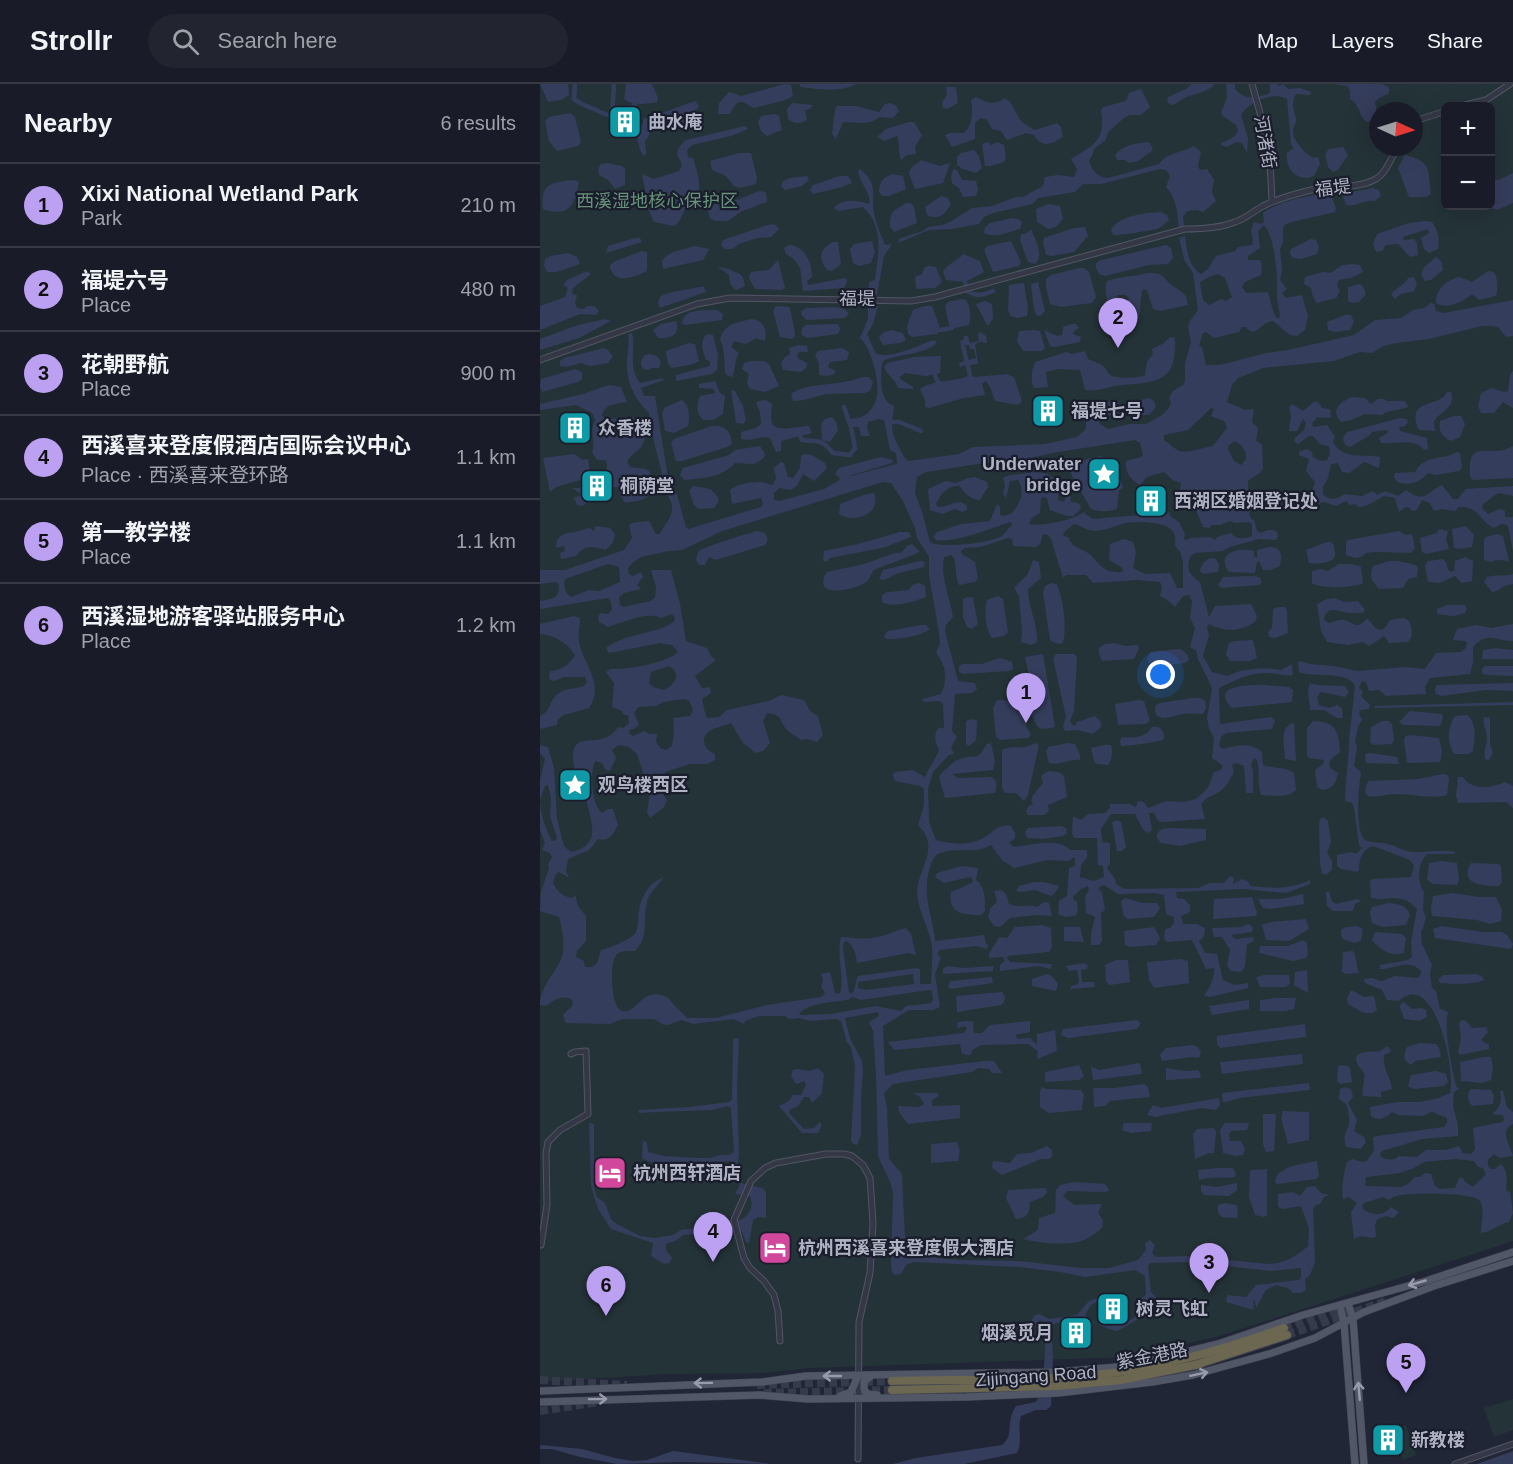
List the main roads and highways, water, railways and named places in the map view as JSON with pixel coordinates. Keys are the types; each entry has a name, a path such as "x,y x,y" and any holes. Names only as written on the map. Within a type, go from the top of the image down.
{"highway":[{"path":"1132,1384 1286,1332"},
{"path":"1129,1366 1200,1360"},
{"name":"紫金港路","path":"892,1385 1038,1390 1058,1382 1121,1380 1200,1360"},
{"path":"1058,1382 1094,1371"},
{"path":"1038,1375 1058,1382 1095,1388"},
{"name":"Zijingang Road","path":"892,1385 1038,1375"}],"main road":[{"name":"Zijingang Road","path":"1094,1371 1129,1366 1218,1344 1303,1315 1348,1304 1513,1252"},
{"name":"Zijingang Road","path":"1095,1388 1194,1375 1248,1361 1315,1338 1364,1312 1434,1286 1513,1261"},
{"path":"1348,1304 1353,1319 1364,1464"},
{"path":"1340,1306 1344,1323 1355,1464"},
{"name":"Zijingang Road","path":"540,1391 762,1382 806,1376 1038,1375"},
{"path":"786,1397 846,1395 853,1389 858,1376"},
{"path":"872,1376 865,1379 863,1384 870,1395 974,1397"},
{"name":"Zijingang Road","path":"540,1402 760,1395 858,1399 974,1397 1038,1390"}],"water":[{"path":"540,84 568,84 569,95 561,100 548,102"},
{"path":"626,84 652,84 658,98 657,102 640,104 624,99"},
{"path":"785,84 791,85 793,96 754,108 740,102 735,105 730,114 718,114 719,103 729,92 741,96"},
{"path":"800,84 856,84 843,89 828,90 800,87"},
{"path":"1192,84 1215,84 1172,105 1167,102 1168,97"},
{"path":"1226,84 1235,84 1235,89 1247,97 1270,93 1270,84 1279,86 1283,84 1288,89 1300,88 1311,92 1310,95 1296,94 1294,97 1296,120 1293,132 1297,143 1304,150 1313,158 1318,157 1320,164 1314,176 1303,178 1290,169 1287,153 1294,148 1291,145 1287,99 1282,97 1262,99 1244,110 1241,115 1248,138 1247,153 1242,143 1237,142 1226,147 1220,144 1235,136 1238,131 1236,125 1221,113 1227,97"},
{"path":"1335,84 1382,84 1389,87 1389,94 1375,102 1369,102 1369,122 1367,122 1356,104 1350,99 1350,90 1347,86"},
{"path":"946,87 956,87 958,103 947,109 943,108 942,102 947,95"},
{"path":"1141,89 1150,107 1141,115 1130,115 1124,118 1108,132 1106,140 1095,148 1089,162 1096,173 1108,178 1159,164 1166,157 1194,146 1201,152 1198,166 1200,170 1207,169 1214,180 1212,192 1216,201 1203,212 1187,211 1183,217 1184,227 1179,228 1174,201 1166,187 1170,176 1166,170 1160,169 1101,184 1083,184 1075,192 1038,198 1032,204 993,213 984,217 979,224 929,230 898,243 899,239 928,227 952,221 972,208 992,206 1016,197 1023,197 1043,186 1045,177 1058,175 1074,177 1077,169 1071,159 1086,150 1100,135 1103,107 1126,101 1129,93"},
{"path":"976,97 991,103 1005,98 1026,125 1035,130 1057,123 1061,127 1063,137 1047,144 1040,142 1034,135 1026,133 1007,140 1001,131 992,129 987,120 981,118 975,123 975,139 952,147 945,135 964,133 972,118 971,100"},
{"path":"695,101 699,106 683,123 673,127 661,125 659,118 662,113"},
{"path":"792,103 813,105 810,109 805,110 807,120 797,123 788,119 787,109"},
{"path":"885,104 896,105 899,111 893,118 879,117 867,123 843,122 836,139 832,134 837,106 856,106 879,112"},
{"path":"570,113 575,117 581,142 578,146 557,151 549,141 545,121 549,117"},
{"path":"775,114 779,116 782,130 767,136 761,131 758,122 761,116"},
{"path":"643,119 651,120 651,126 650,134 645,141 646,154 644,156 638,143 637,127 643,124"},
{"path":"914,122 922,135 915,147 916,154 907,155 901,160 897,136 884,141 877,137 886,129"},
{"path":"745,126 748,129 731,136 692,145 687,150 688,157 693,158 699,193 674,226 654,222 650,214 642,174 654,179 679,171 682,165 677,154 679,147 686,140"},
{"path":"988,142 991,145 997,142 1004,145 1006,158 1004,162 985,166 982,144"},
{"path":"1146,142 1150,143 1153,150 1138,161 1129,163 1125,160 1117,160 1115,155 1122,149"},
{"path":"1343,147 1348,155 1338,170 1333,172 1328,167 1325,154 1329,149"},
{"path":"974,150 979,156 982,168 976,173 957,165 957,157 961,153"},
{"path":"739,153 751,153 757,178 756,184 740,188 734,186 726,176 712,170 710,161"},
{"path":"1404,156 1424,164 1429,173 1431,194 1426,197 1409,197 1398,168"},
{"path":"921,160 940,166 950,163 943,183 915,189 909,174 911,168"},
{"path":"601,164 622,166 625,169 625,185 615,189 608,180 599,175 598,169"},
{"path":"860,169 872,185 874,213 885,245 892,244 884,256 877,295 868,294 869,282 875,280 877,260 878,241 875,223 863,207 838,211 834,208 847,201 869,204 869,196 859,176"},
{"path":"953,169 957,170 962,180 976,181 978,189 976,196 963,197 959,188 952,183"},
{"path":"1513,173 1513,203 1497,210 1495,209 1495,180"},
{"path":"892,174 903,176 906,189 889,196 882,196 879,192 881,183"},
{"path":"807,176 809,180 802,186 785,190 781,186 783,181 790,178"},
{"path":"840,176 848,176 852,183 813,194 810,190 813,185"},
{"path":"574,180 579,182 573,203 569,208 559,212 543,209 543,194 549,185"},
{"path":"1373,188 1379,190 1381,196 1375,201 1346,205 1343,197 1346,193"},
{"path":"759,191 766,192 767,202 740,212 728,221 715,221 710,218 708,211 710,205 740,199"},
{"path":"1324,194 1332,197 1336,208 1335,212 1292,222 1283,228 1280,280 1287,289 1282,293 1286,298 1302,295 1308,316 1305,330 1297,336 1290,335 1273,321 1252,332 1242,327 1239,332 1214,338 1206,332 1203,333 1199,345 1202,347 1206,365 1220,365 1354,335 1375,320 1401,318 1431,303 1434,304 1436,311 1444,313 1513,300 1513,336 1506,337 1499,328 1493,326 1482,326 1429,339 1383,346 1372,353 1360,352 1334,361 1263,368 1238,378 1232,385 1227,402 1245,410 1254,409 1252,422 1258,428 1256,441 1262,444 1263,468 1248,481 1248,490 1254,495 1249,514 1254,520 1257,531 1261,533 1273,530 1278,536 1276,540 1259,539 1223,551 1195,553 1190,557 1189,569 1200,582 1209,617 1215,606 1251,604 1257,616 1255,622 1238,629 1226,630 1209,624 1207,628 1209,635 1203,656 1212,672 1228,676 1254,669 1281,670 1292,664 1293,675 1255,674 1219,688 1220,724 1271,717 1275,721 1272,729 1226,733 1221,737 1219,745 1222,749 1243,745 1252,746 1262,752 1263,765 1287,769 1294,773 1296,790 1284,796 1261,795 1258,764 1254,758 1251,765 1253,793 1246,793 1244,766 1236,763 1232,765 1234,771 1226,785 1201,804 1205,819 1162,822 1158,821 1154,813 1149,813 1152,830 1149,833 1143,830 1135,814 1111,814 1101,829 1102,842 1110,843 1110,864 1107,867 1116,884 1124,889 1198,888 1210,883 1224,883 1230,876 1234,878 1233,884 1242,879 1248,881 1250,886 1288,887 1310,880 1310,884 1286,893 1243,889 1176,892 1177,898 1184,899 1190,905 1190,912 1181,916 1183,924 1196,924 1205,928 1204,936 1199,941 1205,953 1217,954 1223,980 1234,985 1248,983 1248,988 1210,997 1204,996 1214,975 1214,968 1206,969 1192,940 1167,942 1164,938 1165,929 1170,928 1174,923 1174,917 1166,914 1164,895 1155,893 1118,894 1104,885 1098,888 1102,892 1105,910 1101,913 1102,941 1099,945 1091,945 1095,917 1086,913 1085,897 1089,890 1088,886 1073,897 1074,901 1077,900 1078,912 1075,916 1065,917 1058,914 1059,901 1067,896 1069,868 1075,866 1075,857 1068,861 1047,860 1014,868 1002,860 991,845 978,850 940,853 933,859 927,884 935,941 984,935 986,944 988,944 987,949 977,946 940,950 937,954 941,958 935,974 940,1007 933,1010 909,1010 883,1026 885,1076 908,1070 985,1061 994,1061 1002,1073 992,1073 989,1069 978,1068 972,1072 893,1084 884,1093 887,1107 889,1159 902,1174 905,1239 912,1255 959,1260 1019,1261 1081,1268 1109,1268 1138,1260 1146,1250 1145,1243 1150,1240 1155,1245 1152,1253 1156,1257 1187,1256 1275,1263 1290,1259 1308,1246 1309,1229 1301,1206 1283,1209 1278,1207 1278,1194 1293,1192 1300,1196 1307,1187 1315,1186 1321,1193 1329,1195 1313,1209 1315,1262 1310,1275 1305,1279 1306,1290 1293,1293 1288,1288 1276,1285 1266,1290 1256,1308 1253,1300 1254,1310 1226,1302 1227,1295 1246,1297 1256,1285 1299,1280 1301,1268 1271,1271 1190,1262 1150,1263 1148,1266 1151,1292 1156,1297 1147,1309 1146,1317 1118,1331 1099,1324 1119,1325 1139,1314 1140,1305 1137,1299 1146,1294 1145,1276 1135,1270 1085,1277 1019,1267 915,1262 907,1264 901,1274 895,1275 892,1272 891,1263 893,1193 878,1155 876,1074 873,1031 869,1022 879,1016 878,1012 845,1018 850,1038 862,1061 861,1135 857,1145 851,1140 855,1067 851,1047 847,1043 841,1021 836,1019 810,1021 799,1018 789,1019 785,1016 759,1016 745,1021 744,1024 734,1019 693,1024 682,1020 668,1025 654,1019 622,1019 610,1024 566,1023 563,1015 573,1005 572,1000 561,998 546,1006 540,1005 545,987 561,959 563,943 559,917 540,911 541,892 552,857 550,853 542,850 545,843 540,830 540,801 545,827 552,841 555,841 557,837 550,817 551,799 548,785 545,786 540,800 540,780 545,759 540,753 540,745 548,747 554,768 557,819 564,846 571,852 582,848 589,842 592,835 591,817 584,788 574,766 574,748 580,742 607,737 618,727 623,728 629,723 628,715 612,707 614,683 606,672 610,669 636,667 656,662 678,652 672,645 660,643 609,653 606,648 614,643 666,626 674,622 675,618 672,614 661,618 648,616 608,627 599,622 598,616 601,613 608,614 612,610 608,598 540,609 540,601 555,597 559,588 558,583 555,582 540,584 540,570 565,570 624,550 632,538 629,526 631,523 649,521 656,534 660,534 671,516 671,503 663,485 649,413 636,397 628,378 628,334 632,333 633,337 633,367 640,383 663,378 664,380 641,388 644,396 655,396 668,478 670,486 677,495 688,529 761,507 763,504 761,498 732,504 730,490 739,485 751,483 761,482 773,485 776,478 774,468 781,462 784,463 788,477 793,478 800,468 801,456 804,454 825,463 827,468 814,481 803,474 797,486 791,490 779,488 774,493 774,500 779,501 824,489 841,479 835,474 839,468 881,457 893,460 892,463 849,476 851,476 897,464 896,453 890,450 884,420 868,422 867,428 870,436 861,436 859,427 851,427 846,421 846,417 862,417 870,411 877,396 874,365 868,349 860,338 868,319 868,306 878,306 873,324 867,334 876,354 890,355 934,340 937,342 927,349 883,361 882,365 881,381 884,396 894,406 893,433 908,461 959,454 973,447 1045,444 1077,437 1086,429 1086,414 1094,410 1100,424 1108,429 1130,424 1146,424 1169,408 1171,402 1169,398 1173,391 1183,385 1185,364 1191,342 1188,327 1198,310 1193,273 1184,259 1179,238 1185,236 1193,267 1201,274 1208,269 1216,256 1235,251 1238,247 1252,245 1251,230 1254,222 1261,224 1264,222 1263,213 1284,203","holes":["1264,225 1271,238 1280,317 1277,319 1268,292 1246,293 1242,287 1245,282 1261,275 1260,260 1248,260 1248,256 1260,248 1258,231","1218,274 1225,278 1232,297 1226,301 1221,299 1209,305 1203,300 1200,282","1211,408 1214,409 1211,416 1224,421 1227,428 1213,446 1191,451 1180,451 1164,440 1164,435 1188,430","1135,440 1140,443 1143,455 1126,461 1127,472 1133,480 1140,485 1147,477 1164,472 1173,480 1181,483 1178,500 1191,498 1203,527 1210,528 1211,525 1220,525 1230,521 1249,522 1252,524 1252,536 1240,538 1231,533 1217,537 1215,540 1210,537 1187,540 1184,539 1185,534 1179,522 1170,516 1169,512 1163,517 1150,514 1092,519 1084,512 1073,518 1057,522 1041,525 1029,524 1031,519 1040,513 1041,498 1047,499 1050,510 1067,516 1073,516 1081,506 1071,502 1070,495 1067,493 1064,502 1058,500 1059,491 1054,479 1050,475 1037,472 1003,478 1005,486 1003,494 1006,498 1010,481 1018,480 1021,489 1019,502 1011,514 1000,515 1000,507 997,504 990,521 961,524 937,532 933,537 936,540 953,539 1011,522 1012,525 1002,536 966,544 944,545 930,542 915,493 917,477 926,472 1010,459 1030,462 1035,457","1235,441 1243,449 1246,459 1241,465 1234,461 1228,449 1229,445","883,482 891,483 903,501 917,538 929,556 929,575 940,643 936,653 942,662 945,683 941,694 922,699 924,702 939,701 943,704 944,728 938,728 936,733 935,741 939,749 925,777 913,770 895,772 893,775 895,781 920,786 924,789 924,805 918,825 925,833 928,849 917,891 932,946 931,984 920,984 920,969 916,968 858,976 852,994 849,992 844,942 847,941 853,948 857,963 908,953 916,955 911,934 906,928 872,938 841,937 842,984 839,994 835,993 830,972 821,974 823,980 821,986 825,993 821,997 767,1005 716,1018 687,1018 669,999 659,995 645,998 630,1010 620,1010 613,992 614,958 621,952 635,951 640,945 644,934 648,897 663,878 654,882 644,895 635,934 619,944 601,950 597,963 592,967 585,967 584,961 576,957 577,951 586,941 586,916 578,906 575,895 573,898 563,895 553,883 555,875 559,872 569,878 566,871 568,859 589,850 598,839 608,838 618,825 613,809 602,813 598,809 592,780 595,761 602,763 605,769 610,771 616,758 612,750 619,745 629,747 637,754 650,794 647,812 650,818 664,807 667,800 662,793 665,772 690,764 707,764 715,760 715,754 704,744 707,733 713,729 731,723 743,743 756,753 763,751 770,743 763,721 767,713 779,717 788,731 801,740 808,739 817,742 823,735 818,716 811,712 804,700 781,695 769,701 727,710 719,717 707,718 702,699 711,693 710,687 702,688 695,676 716,660 707,648 686,641 671,570 651,570 656,587 655,597 651,601 623,607 620,605 619,597 624,593 641,589 637,585 643,577 641,572 633,576 629,574 628,569 631,564 641,557 682,550 722,531","1145,522 1168,527 1172,531 1175,546 1183,562 1183,588 1177,588 1170,573 1145,574 1133,568 1136,552 1133,542 1124,539 1110,544 1109,560 1123,568 1122,572 1115,572 1102,567 1088,553 1074,546 1063,533 1074,524 1093,531 1125,523","1043,534 1048,535 1063,578 1066,575 1086,575 1093,583 1137,580 1160,582 1162,587 1160,596 1175,607 1183,596 1189,595 1192,601 1190,618 1195,628 1190,647 1196,650 1212,688 1207,718 1214,739 1212,758 1223,766 1214,772 1208,788 1196,799 1184,802 1166,801 1148,808 1144,802 1138,801 1136,807 1130,804 1110,804 1110,808 1105,813 1088,814 1081,820 1073,816 1074,838 1097,838 1098,865 1103,866 1104,877 1094,881 1080,877 1081,865 1087,858 1087,850 1070,850 1065,846 1051,843 1014,847 1009,843 1015,838 1015,833 1011,826 1006,825 976,841 947,843 936,840 929,822 928,789 933,772 949,755 954,754 951,747 957,737 952,731 955,694 972,693 977,689 975,683 958,681 945,631 946,625 953,617 944,580 944,557 952,555 954,558 959,585 975,582 978,578 975,562 962,554 961,551 965,548 980,547 1008,538 1012,539 1013,546 1036,547 1040,544","608,564 619,567 620,582 599,591 589,590 571,597 566,591 565,579","669,666 676,672 676,679 664,690 653,687 649,683 651,672","684,699 689,701 693,709 690,716 673,718 672,746 666,750 660,748 656,742 657,734 644,731 633,736 629,733 630,729 639,725 634,713 638,707 656,706 663,702","913,974 914,984 866,990 858,988 858,982","932,991 931,1003 906,1006 901,1011 875,1006 831,1014 799,1015 807,1008 828,1002 848,1000 852,997 861,1000"]},
{"path":"941,196 948,198 951,204 946,211 938,217 927,215 925,207"},
{"path":"906,203 911,203 914,207 917,223 894,232 890,227 892,214"},
{"path":"1049,204 1060,206 1063,219 1056,227 1048,229 1037,222 1036,209"},
{"path":"1161,212 1167,215 1169,220 1157,229 1113,235 1111,229 1127,218"},
{"path":"1012,218 1022,222 1020,229 997,235 984,233 985,227 990,223"},
{"path":"1432,222 1436,228 1439,238 1438,249 1429,253 1424,249 1421,238 1429,233 1428,229 1403,237 1404,240 1414,239 1417,243 1418,255 1410,257 1398,244 1386,245 1382,251 1376,252 1373,244 1377,234 1409,223"},
{"path":"771,224 776,225 779,229 771,237 757,238 732,249 725,249 721,245 723,240"},
{"path":"1085,227 1088,236 1074,252 1046,255 1044,238 1074,228"},
{"path":"1031,229 1039,252 1035,264 1028,262 1020,240 1021,234"},
{"path":"640,238 642,242 606,253 608,246"},
{"path":"1311,239 1316,240 1319,247 1317,254 1301,259 1293,258 1290,254 1291,249"},
{"path":"872,241 875,252 871,263 859,266 853,263 850,249 854,244"},
{"path":"1011,241 1021,262 1019,266 993,272 984,250 987,246"},
{"path":"833,242 838,242 841,264 832,271 827,270 821,254"},
{"path":"789,245 799,248 809,261 812,277 807,281 808,285 846,278 844,288 803,291 798,265 786,254 784,248"},
{"path":"1166,245 1171,248 1173,258 1168,264 1149,265 1105,276 1099,274 1096,268 1096,263 1101,260"},
{"path":"694,246 709,249 703,260 663,269 662,261 665,257"},
{"path":"642,251 647,252 647,271 625,278 615,276 610,266 613,262"},
{"path":"568,253 577,257 580,264 557,272 547,272 544,265 545,259"},
{"path":"963,254 980,261 984,272 965,282 946,280 943,272"},
{"path":"1436,257 1441,261 1443,270 1431,280 1425,281 1421,275 1424,267"},
{"path":"778,260 785,288 782,290 755,289 749,278 751,272 769,270"},
{"path":"1342,265 1360,265 1363,272 1351,278 1339,280 1337,286 1340,291 1336,298 1317,303 1311,288 1304,284 1305,277 1323,272 1331,273"},
{"path":"718,267 741,274 745,286 734,289 730,284 729,275"},
{"path":"925,267 936,267 942,282 935,288 916,289 915,277 922,274"},
{"path":"1084,268 1089,272 1096,297 1092,303 1061,307 1050,304 1046,279 1051,275"},
{"path":"587,271 591,274 573,288 572,294 577,295 575,303 577,308 584,309 587,306 594,306 599,311 596,315 580,314 540,330 540,306 565,297 568,288 563,285 567,280"},
{"path":"1488,271 1494,272 1496,278 1496,296 1479,300 1472,294 1455,304 1445,306 1436,303 1440,289 1446,283 1459,277 1472,282"},
{"path":"1158,273 1163,276 1186,296 1188,305 1160,311 1153,309 1147,290 1143,289 1138,318 1130,318 1125,304 1129,299 1126,295 1118,295 1115,306 1110,306 1106,294 1107,281"},
{"path":"1414,277 1417,284 1414,291 1401,294 1395,299 1391,294 1408,278"},
{"path":"1038,282 1045,311 1040,316 1036,315 1031,284"},
{"path":"1024,283 1027,316 1017,318 1011,316 1008,310 1009,285"},
{"path":"1360,284 1366,294 1359,302 1348,301 1348,287"},
{"path":"704,287 706,292 660,308 658,303 660,297"},
{"path":"966,300 970,309 969,325 950,329 945,306 948,302"},
{"path":"985,301 992,304 993,318 989,325 976,304"},
{"path":"776,306 790,307 795,333 792,339 780,337 773,311"},
{"path":"932,306 940,328 937,334 912,337 908,334 907,326 913,310"},
{"path":"807,308 843,308 849,313 845,318 807,320 802,316 801,311"},
{"path":"717,310 723,314 722,320 685,325 682,323 683,318 689,313"},
{"path":"1351,315 1354,322 1350,330 1335,332 1328,330 1327,322"},
{"path":"605,319 611,321 579,338 540,350 540,339 578,325"},
{"path":"752,319 764,326 765,341 756,338 746,344 734,341 731,347 739,353 732,377 726,375 720,339 722,334 732,324"},
{"path":"676,321 676,333 667,338 658,338 653,330 661,324"},
{"path":"838,324 840,329 838,334 807,338 801,334 802,328 806,325"},
{"path":"1076,324 1079,328 1073,334 1081,337 1080,342 1050,346 1044,330 1057,336 1062,335 1063,327"},
{"path":"892,330 903,333 906,340 883,345 879,338"},
{"path":"1019,331 1040,331 1045,348 1042,351 1023,351 1017,341"},
{"path":"980,332 986,336 987,343 983,341 975,344 978,364 960,368 959,363 976,358 974,349 970,349 969,345 961,346 960,341 964,336 968,336 970,343 979,341"},
{"path":"707,334 713,335 718,355 717,370 712,374 676,381 676,375 710,366 710,361 706,360 702,346"},
{"path":"1170,337 1175,338 1173,363 1164,377 1156,380 1085,390 1080,370 1058,369 1046,372 1048,387 1034,388 1032,375 1035,362 1066,352 1072,354 1085,351 1088,359 1102,365 1110,375 1115,377 1128,378 1145,375 1147,362 1153,354 1152,349"},
{"path":"689,343 695,344 699,361 672,368 668,364 666,351"},
{"path":"798,345 807,346 808,352 799,352 797,355 799,359 807,363 806,368 801,372 783,370 781,363 790,354 789,348"},
{"path":"604,348 613,357 608,363 590,366 581,363 567,367 560,366 560,361 564,358"},
{"path":"842,348 849,352 847,360 830,362 828,367 836,371 833,375 819,375 819,363 815,355 818,351"},
{"path":"645,355 657,356 661,362 659,368 643,369 641,360"},
{"path":"941,356 940,373 926,376 905,373 899,378 913,389 898,388 884,367 887,363 914,357"},
{"path":"764,361 769,364 779,386 765,392 750,389 747,383 749,374 742,369 744,363"},
{"path":"575,369 582,372 582,379 578,382 542,392 541,379"},
{"path":"1513,371 1513,408 1503,402 1494,413 1481,413 1478,406 1481,393 1492,388 1508,391 1510,375"},
{"path":"1007,374 1014,377 1022,401 1018,405 995,401 986,381 982,384 985,395 925,407 925,400 920,389 926,386 970,375 975,377"},
{"path":"869,377 873,382 870,391 826,394 793,401 791,394 798,390"},
{"path":"715,381 720,393 725,396 723,414 713,420 703,420 697,408 700,396 715,393 714,389 699,388 699,384"},
{"path":"609,385 621,387 627,402 608,407 602,416 610,419 636,418 637,424 612,429 609,434 625,436 641,430 645,438 627,462 630,467 646,469 650,472 653,493 646,498 624,502 617,487 611,487 606,473 606,460 597,460 592,452 595,420 592,413 576,405 540,410 540,404"},
{"path":"731,390 735,391 743,406 746,420 743,424 736,423"},
{"path":"1447,392 1451,392 1450,406 1434,421 1435,431 1419,430 1416,413 1425,405 1443,397"},
{"path":"1352,397 1365,398 1371,404 1378,399 1405,401 1408,407 1382,415 1365,414 1341,422 1336,410 1344,401"},
{"path":"1149,398 1154,401 1156,407 1149,415 1141,415 1134,408 1135,402"},
{"path":"682,400 689,412 688,426 674,433 665,431 662,414 664,408"},
{"path":"766,400 772,404 771,419 774,426 783,428 809,426 812,433 781,441 781,451 776,452 770,438 741,439 741,432 756,428 761,424 760,412 756,403"},
{"path":"1110,401 1121,405 1124,412 1121,418 1108,413 1106,403"},
{"path":"1314,402 1318,402 1322,408 1330,409 1331,418 1317,417 1312,423 1313,427 1327,425 1335,437 1333,442 1337,448 1348,454 1380,457 1379,468 1364,462 1349,473 1342,472 1338,463 1331,464 1323,487 1323,494 1328,498 1339,498 1344,494 1362,496 1373,491 1377,495 1385,491 1398,496 1406,490 1422,497 1442,485 1453,499 1458,499 1466,489 1513,486 1513,496 1498,493 1483,504 1482,508 1488,514 1500,509 1505,511 1505,517 1513,517 1513,551 1508,526 1502,524 1494,528 1475,511 1465,507 1458,507 1456,511 1442,509 1434,511 1430,503 1422,500 1417,510 1412,511 1406,507 1399,512 1395,498 1384,496 1362,507 1356,504 1350,505 1346,501 1336,506 1324,502 1300,509 1294,508 1294,504 1302,504 1310,497 1315,482 1306,471 1309,459 1299,455 1299,452 1307,449 1312,452 1313,457 1321,461 1327,460 1330,454 1330,447 1320,444 1313,436 1309,436 1298,444 1295,442 1294,439 1304,430 1306,423 1303,419 1297,431 1289,431 1291,415 1289,407 1292,404 1303,411"},
{"path":"1461,416 1465,424 1460,437 1451,441 1441,433 1440,421"},
{"path":"832,417 838,430 830,442 822,440 821,424 825,419"},
{"path":"1400,418 1408,422 1405,426 1399,427 1400,431 1427,438 1428,449 1424,450 1410,443 1381,443 1379,438 1389,432 1386,430 1372,432 1350,447 1345,445 1343,438 1347,432"},
{"path":"712,426 726,430 732,444 676,461 671,443 674,439"},
{"path":"760,446 765,454 764,458 754,464 735,463 724,472 705,478 684,480 680,475 683,468 729,455 735,450"},
{"path":"1513,446 1513,478 1472,480 1471,460 1475,453 1501,451"},
{"path":"1460,453 1462,468 1459,471 1435,475 1428,473 1410,484 1397,482 1394,477 1395,473 1415,472 1428,460"},
{"path":"574,454 583,460 588,459 590,470 587,483 592,493 589,494 589,502 582,501 586,503 583,506 577,505 574,497 580,496 580,493 572,488 580,488 580,480 556,487 550,492 543,458"},
{"path":"1101,456 1113,465 1123,488 1119,490 1117,509 1110,511 1091,509 1070,472 1071,468 1087,459"},
{"path":"975,477 987,482 988,487 980,500 971,497 960,486 956,486 945,490 936,504 938,507 960,502 967,506 967,510 962,512 955,509 943,514 930,510 928,489 946,481 956,483"},
{"path":"693,486 709,489 715,493 719,501 714,508 699,509 694,505 689,491"},
{"path":"874,493 874,507 865,515 852,518 839,514 840,504"},
{"path":"598,526 610,528 615,534 613,542 606,550 589,547 576,556 561,559 560,553 565,551 564,546 556,548 561,536 589,528 594,531"},
{"path":"1466,526 1474,535 1472,547 1454,548 1452,529"},
{"path":"1439,529 1448,531 1446,539 1449,549 1426,554 1422,552 1420,538 1437,533"},
{"path":"757,531 765,533 768,539 765,545 716,560 709,557 705,565 699,565 696,560 702,549"},
{"path":"1399,531 1406,535 1412,534 1415,548 1411,553 1376,552 1355,558 1346,555 1348,540"},
{"path":"900,532 909,532 911,537 886,547 830,558 826,562 823,560 824,551"},
{"path":"1498,534 1503,536 1509,561 1484,560 1484,540 1486,537"},
{"path":"1327,542 1334,545 1333,559 1324,563 1309,563 1306,550"},
{"path":"912,544 920,552 874,570 867,581 860,585 844,590 829,589 824,586 823,581 827,572 901,553"},
{"path":"1269,547 1279,550 1280,566 1263,570 1259,561 1255,573 1229,572 1225,565 1225,560 1231,552 1254,551 1254,556 1257,558 1257,550"},
{"path":"1465,557 1473,561 1472,581 1462,583 1455,576 1440,583 1428,582 1425,565 1428,561 1443,559 1451,572 1454,571 1455,561"},
{"path":"1211,558 1216,559 1219,565 1218,572 1203,574 1200,571 1203,564"},
{"path":"1033,560 1039,562 1041,578 1028,589 1037,635 1037,642 1031,645 1021,642 1019,596 1014,588 1028,574"},
{"path":"920,561 925,562 924,567 899,573 884,580 879,579 883,570"},
{"path":"1389,561 1416,565 1417,577 1408,579 1403,588 1379,589 1371,577 1373,566"},
{"path":"1339,564 1361,567 1363,583 1337,587 1312,583 1312,571 1321,569 1328,571"},
{"path":"1513,574 1513,584 1492,592 1484,582 1490,576"},
{"path":"1255,576 1262,582 1259,585 1221,588 1218,585 1223,577"},
{"path":"919,583 925,586 926,597 898,605 882,602 882,595 887,592 909,590 912,585"},
{"path":"1051,583 1056,584 1059,589 1063,604 1065,631 1062,644 1050,640 1043,592 1045,586"},
{"path":"998,596 1003,599 1008,632 1004,636 992,638 985,614 986,604 987,600"},
{"path":"973,598 978,624 972,629 967,627 963,617 963,599"},
{"path":"1335,598 1344,602 1358,601 1365,610 1363,613 1336,610 1327,612 1324,620 1328,623 1342,620 1358,625 1367,618 1375,628 1381,630 1390,620 1404,618 1409,621 1411,627 1410,639 1408,642 1389,643 1384,636 1369,646 1363,642 1348,645 1327,642 1321,631 1317,604"},
{"path":"1447,605 1465,605 1467,609 1465,613 1454,616 1437,614 1437,609"},
{"path":"1285,607 1287,611 1288,633 1275,638 1269,637 1273,609"},
{"path":"574,616 580,618 579,642 594,683 593,700 589,708 564,715 558,719 557,725 540,729 540,716 547,711 559,693 584,686 587,682 585,677 564,677 554,681 549,679 550,671 565,666 575,655 560,640 540,634 540,624"},
{"path":"1513,624 1513,641 1488,638 1478,642 1473,647 1470,674 1430,678 1425,687 1426,694 1386,696 1379,690 1369,691 1366,682 1362,681 1359,688 1363,692 1361,696 1370,705 1369,709 1360,710 1359,714 1362,719 1355,742 1357,746 1354,766 1361,772 1358,818 1359,828 1365,840 1388,844 1411,852 1456,852 1454,854 1428,854 1424,857 1420,867 1419,878 1424,892 1423,910 1426,918 1421,933 1422,944 1432,965 1430,974 1432,988 1436,991 1440,1009 1448,1012 1449,1048 1456,1086 1459,1089 1454,1092 1453,1106 1458,1125 1458,1136 1422,1139 1382,1151 1381,1157 1391,1160 1399,1156 1417,1157 1426,1150 1446,1150 1459,1146 1463,1153 1471,1154 1475,1149 1473,1128 1504,1120 1503,1115 1492,1114 1499,1106 1500,1091 1503,1091 1507,1107 1513,1112 1513,1124 1506,1131 1506,1135 1513,1156 1499,1158 1494,1154 1488,1160 1488,1166 1495,1169 1501,1164 1505,1170 1506,1190 1510,1192 1513,1213 1509,1222 1481,1233 1482,1208 1480,1201 1475,1198 1454,1194 1427,1193 1395,1196 1389,1200 1383,1197 1364,1203 1362,1206 1364,1210 1378,1214 1391,1207 1399,1212 1393,1218 1386,1216 1377,1219 1374,1238 1360,1236 1354,1239 1351,1212 1357,1203 1349,1197 1343,1199 1342,1195 1347,1162 1352,1159 1367,1161 1374,1150 1373,1137 1444,1127 1447,1123 1447,1118 1432,1112 1422,1116 1399,1115 1392,1112 1376,1119 1371,1116 1370,1107 1439,1098 1450,1093 1451,1081 1446,1045 1440,1026 1432,1009 1423,998 1411,994 1399,1001 1387,1000 1382,990 1365,983 1364,979 1372,978 1382,981 1395,976 1417,978 1420,976 1421,971 1412,965 1380,969 1380,965 1408,960 1412,957 1411,941 1417,909 1406,900 1371,898 1370,881 1411,877 1414,866 1410,860 1373,846 1364,852 1357,872 1337,866 1337,855 1351,852 1356,854 1362,848 1359,845 1354,808 1352,803 1345,801 1355,685 1344,677 1299,672 1298,662 1357,671 1405,667 1425,669 1436,653 1461,652 1465,649 1466,641 1453,640 1457,629 1477,625 1491,628","holes":["1456,1159 1474,1161 1478,1167 1483,1168 1486,1174 1473,1187 1463,1178 1459,1178 1455,1188 1440,1189 1435,1186 1431,1174 1425,1173 1401,1187 1365,1186 1366,1177 1400,1173 1424,1162"]},
{"path":"926,625 930,629 915,636 903,638 886,639 884,636 888,631"},
{"path":"1253,640 1257,658 1250,661 1230,661 1226,654 1229,643"},
{"path":"1114,643 1125,646 1137,645 1139,648 1134,659 1102,661 1099,648 1105,644"},
{"path":"1495,648 1513,650 1513,659 1482,659 1483,650"},
{"path":"1179,649 1189,660 1185,663 1159,666 1149,664 1147,658 1150,652"},
{"path":"1043,654 1055,727 1045,729 1037,725 1031,709 1026,687 1028,668 1025,657"},
{"path":"1056,654 1075,654 1077,658 1074,711 1070,721 1075,726 1077,722 1095,716 1102,726 1093,734 1078,730 1064,730 1066,717 1053,658"},
{"path":"1000,658 1012,662 1013,669 962,674 959,671 959,666 963,664 982,664"},
{"path":"1485,666 1513,666 1513,676 1482,674"},
{"path":"1310,683 1345,686 1349,692 1345,697 1321,692 1317,697 1319,705 1329,708 1337,705 1342,708 1343,718 1337,718 1324,710 1310,710 1308,690"},
{"path":"1513,683 1513,691 1485,690 1442,696 1436,694 1435,689 1437,685"},
{"path":"1251,685 1289,687 1293,690 1292,702 1232,708 1226,700 1225,694 1228,690"},
{"path":"1193,698 1205,701 1206,708 1203,714 1185,714 1164,718 1157,716 1155,712 1155,706 1160,703"},
{"path":"997,700 1015,701 1020,713 1026,719 1026,726 1031,735 1028,738 1000,740 996,737 993,708"},
{"path":"1144,701 1150,721 1146,724 1118,725 1115,704"},
{"path":"1513,702 1513,705 1374,708 1375,706"},
{"path":"1410,711 1442,714 1443,718 1440,726 1403,725 1399,722"},
{"path":"1467,715 1474,727 1473,751 1469,754 1454,754 1449,740 1450,725 1455,716"},
{"path":"1484,717 1490,718 1490,745 1493,752 1489,760 1485,759 1487,738"},
{"path":"971,719 977,721 976,740 969,746 966,744 966,721"},
{"path":"1313,721 1327,723 1335,729 1340,752 1330,762 1330,768 1338,773 1336,780 1331,787 1322,790 1317,787 1315,770 1323,764 1324,760 1309,758 1307,755 1307,728"},
{"path":"1382,721 1392,724 1394,741 1391,744 1373,745 1370,742 1371,727"},
{"path":"1294,723 1296,761 1285,759 1284,743 1286,728"},
{"path":"1152,727 1161,730 1164,739 1151,743 1121,746 1122,737 1143,735"},
{"path":"1410,735 1439,738 1442,751 1440,762 1407,763 1404,739"},
{"path":"991,743 995,762 993,770 952,774 958,778 992,777 996,785 995,793 945,798 939,777 941,774 957,760 977,756 987,744"},
{"path":"1035,743 1039,745 1028,795 1024,801 1016,793 1005,793 1002,788 1002,750 1026,747"},
{"path":"1075,744 1080,760 1049,763 1046,752 1048,747"},
{"path":"1111,745 1112,748 1108,765 1097,764 1094,761 1091,748"},
{"path":"1365,754 1397,757 1399,764 1366,763"},
{"path":"1049,771 1059,772 1064,776 1067,797 1048,805 1049,811 1044,815 1028,815 1026,812 1033,804 1031,801 1033,795 1043,783 1041,778"},
{"path":"1448,775 1449,779 1447,795 1395,794 1373,797 1366,795 1368,781 1418,779"},
{"path":"1458,777 1463,777 1471,785 1482,787 1505,782 1513,786 1513,808 1506,802 1458,803 1456,796"},
{"path":"1321,818 1328,821 1331,842 1327,853 1332,861 1332,870 1326,875 1322,873 1320,864 1319,822"},
{"path":"1117,820 1121,822 1126,847 1122,851 1117,851 1112,822"},
{"path":"1061,826 1066,828 1067,833 1063,836 1042,839 1027,838 1025,832 1028,828"},
{"path":"1162,829 1206,829 1206,840 1180,846 1161,843 1157,838 1157,833"},
{"path":"1442,861 1457,863 1459,880 1457,885 1433,884 1427,880 1429,863"},
{"path":"1471,863 1499,864 1502,882 1499,886 1486,886 1470,880 1468,870"},
{"path":"962,866 978,868 976,880 982,887 985,898 985,911 981,915 958,912 954,909 950,899 951,892 972,883 973,880 970,877 944,883 935,877 937,873"},
{"path":"1034,882 1059,886 1051,896 1035,890 1016,891 1019,886"},
{"path":"1001,890 1006,894 1009,904 1012,905 1037,907 1044,902 1049,903 1052,916 1010,918 1000,927 994,926 988,917 990,909 997,901 994,891"},
{"path":"1329,891 1332,901 1336,904 1357,899 1361,901 1355,904 1353,911 1333,911 1327,906 1326,892"},
{"path":"1452,893 1496,897 1502,910 1501,921 1490,924 1477,920 1432,916 1433,896"},
{"path":"1303,894 1304,904 1271,909 1263,908 1258,899 1281,899"},
{"path":"1252,897 1256,916 1213,919 1214,899"},
{"path":"1125,898 1142,903 1157,903 1160,908 1154,917 1127,919 1123,914 1121,901"},
{"path":"1389,903 1406,909 1410,915 1406,925 1382,927 1372,923 1370,912 1372,907"},
{"path":"1306,919 1309,929 1289,941 1266,940 1262,925"},
{"path":"1249,924 1253,928 1252,932 1231,935 1235,939 1253,937 1254,941 1247,944 1245,966 1241,972 1231,971 1227,966 1230,950 1222,937 1214,937 1212,928 1242,927"},
{"path":"1042,925 1051,928 1052,947 1049,952 1008,956 1007,958 1010,962 1052,964 1051,969 1038,966 1000,971 1000,965 1005,961 1003,957 989,958 999,937 1007,938 1015,927"},
{"path":"1357,926 1363,929 1361,941 1354,943 1343,939 1341,930"},
{"path":"1442,926 1482,932 1502,932 1513,944 1511,949 1435,938 1433,929"},
{"path":"1064,927 1080,927 1084,942 1064,941"},
{"path":"1154,927 1160,938 1156,945 1130,947 1125,945 1124,931"},
{"path":"1375,932 1402,934 1406,938 1404,953 1395,954 1382,950 1372,940"},
{"path":"1303,940 1307,943 1306,958 1293,961 1259,953 1260,946 1288,946"},
{"path":"1353,951 1359,973 1346,974 1342,972 1343,952"},
{"path":"1181,959 1188,961 1189,983 1154,988 1149,980 1147,962"},
{"path":"1116,960 1128,960 1130,982 1110,985 1106,982 1105,965"},
{"path":"1084,963 1088,965 1087,969 1081,970 1082,982 1094,982 1095,987 1070,989 1071,986 1078,984 1079,980 1077,970 1069,971 1066,966"},
{"path":"947,966 965,968 993,966 993,971 943,974 943,969"},
{"path":"1307,970 1308,993 1294,985 1295,972"},
{"path":"1047,974 1052,976 1058,984 1056,991 1032,986 1032,979"},
{"path":"1475,974 1482,976 1484,980 1456,984 1440,983 1438,980 1443,975"},
{"path":"1289,975 1290,984 1286,987 1260,987 1256,977"},
{"path":"992,977 993,983 951,989 948,987 950,981"},
{"path":"1351,990 1364,997 1374,996 1377,1010 1366,1013 1348,1004 1347,998"},
{"path":"1002,992 1005,997 1001,1005 957,1012 956,996"},
{"path":"1296,998 1294,1009 1260,1011 1260,1000"},
{"path":"1249,1000 1249,1009 1212,1015 1209,1006"},
{"path":"1404,1002 1412,1009 1426,1010 1427,1017 1419,1021 1404,1019 1400,1007"},
{"path":"1137,1020 1141,1023 1137,1029 1068,1038 1061,1035 1063,1029"},
{"path":"1462,1020 1472,1028 1486,1027 1488,1032 1481,1040 1489,1045 1489,1049 1460,1055 1458,1052 1461,1038 1459,1023"},
{"path":"1030,1021 1030,1032 1015,1035 1018,1039 1030,1038 1037,1045 1037,1034 1055,1030 1057,1051 1037,1059 1038,1051 1028,1044 981,1045 972,1050 971,1055 962,1054 960,1044 894,1050 888,1042 963,1033 967,1029 965,1026 957,1028 958,1022 973,1022 974,1033 982,1033 990,1025"},
{"path":"1305,1024 1306,1037 1220,1048 1217,1044 1217,1036"},
{"path":"739,1039 737,1087 739,1155 736,1176 741,1183 762,1188 766,1192 766,1218 758,1217 753,1220 749,1243 739,1230 683,1235 666,1244 666,1250 672,1258 669,1263 664,1264 651,1256 653,1243 611,1229 598,1209 591,1186 589,1123 594,1125 594,1188 597,1197 605,1203 615,1223 640,1236 654,1238 673,1235 681,1230 727,1225 738,1221 747,1215 751,1207 750,1196 735,1194 740,1184 733,1181 731,1161 708,1165 674,1166 657,1164 642,1158 643,1140 647,1143 648,1152 664,1156 711,1158 729,1155 734,1152 731,1108 727,1106 713,1110 639,1113 639,1110 690,1107 732,1100 733,1040"},
{"path":"1420,1043 1436,1044 1441,1057 1415,1061 1411,1065 1408,1063 1404,1055 1407,1047"},
{"path":"1192,1045 1198,1047 1201,1052 1199,1058 1162,1061 1160,1055 1166,1048"},
{"path":"1388,1046 1391,1052 1384,1055 1384,1060 1392,1089 1381,1092 1381,1097 1363,1096 1364,1075 1356,1060 1357,1056 1363,1052 1380,1051"},
{"path":"1302,1054 1303,1064 1222,1074 1220,1062"},
{"path":"1491,1057 1493,1068 1491,1080 1482,1083 1461,1081 1460,1062"},
{"path":"1140,1063 1142,1074 1093,1080 1091,1066 1099,1070"},
{"path":"1079,1065 1084,1076 1079,1080 1045,1082 1045,1072"},
{"path":"1338,1066 1350,1068 1352,1082 1340,1084 1337,1081"},
{"path":"818,1068 824,1074 822,1093 812,1103 809,1097 804,1097 789,1113 804,1129 814,1128 820,1122 822,1125 818,1133 802,1133 779,1106 789,1101 793,1095 801,1095 806,1085 804,1081 796,1084 791,1076 793,1070 810,1071"},
{"path":"1166,1068 1198,1070 1201,1075 1200,1078 1166,1080"},
{"path":"1436,1071 1446,1074 1448,1082 1444,1086 1413,1089 1408,1086 1411,1075"},
{"path":"1309,1083 1310,1090 1239,1098 1223,1103 1222,1093"},
{"path":"1144,1084 1148,1087 1150,1097 1110,1101 1105,1106 1094,1107 1093,1088"},
{"path":"1042,1087 1081,1090 1084,1095 1082,1110 1049,1113 1040,1107"},
{"path":"1345,1087 1351,1089 1353,1097 1348,1103 1357,1120 1354,1131 1364,1137 1366,1142 1361,1149 1346,1147 1345,1136 1349,1116 1346,1104 1339,1099 1340,1089"},
{"path":"1471,1089 1491,1090 1494,1096 1493,1104 1472,1106 1468,1098"},
{"path":"913,1093 937,1093 939,1096 932,1100 932,1106 960,1105 960,1118 908,1124 899,1112 898,1106 919,1107 924,1104 920,1097"},
{"path":"1219,1098 1220,1105 1216,1110 1201,1108 1155,1117 1147,1115 1153,1105 1161,1108"},
{"path":"1283,1111 1309,1112 1309,1140 1288,1144 1281,1118"},
{"path":"1263,1114 1276,1114 1274,1151 1266,1152 1263,1144"},
{"path":"1124,1123 1152,1123 1151,1131 1131,1133 1122,1130"},
{"path":"1225,1123 1249,1123 1247,1130 1231,1131 1229,1134 1230,1141 1241,1141 1245,1149 1243,1155 1223,1153 1220,1130"},
{"path":"1214,1128 1216,1132 1214,1153 1195,1159 1193,1134 1197,1129"},
{"path":"957,1142 960,1151 958,1161 931,1163 931,1144"},
{"path":"1047,1146 1052,1150 1052,1156 1049,1159 1041,1159 1002,1175 992,1168 993,1161 1010,1163 1017,1154 1031,1153"},
{"path":"1317,1161 1319,1176 1316,1179 1277,1184 1275,1182 1280,1172 1285,1169"},
{"path":"1233,1168 1235,1177 1199,1180 1198,1170"},
{"path":"1267,1169 1267,1215 1264,1217 1255,1215 1249,1197 1250,1170"},
{"path":"1074,1182 1105,1184 1109,1190 1106,1192 1067,1191 1063,1196 1074,1205 1102,1204 1098,1213 1103,1220 1102,1228 1086,1239 1072,1243 1046,1243 1023,1239 1038,1230 1039,1218 1055,1213 1056,1190 1060,1185"},
{"path":"1237,1183 1237,1190 1229,1196 1204,1195 1201,1191 1201,1185 1217,1187"},
{"path":"1046,1188 1047,1192 1043,1197 1030,1202 1027,1215 1016,1219 1006,1198 1008,1190"},
{"path":"1225,1203 1236,1205 1237,1218 1222,1217 1218,1213 1218,1205"},
{"path":"1101,1297 1102,1299 1091,1305 1085,1315 1096,1323 1070,1320 1051,1325 1053,1357 1051,1406 1046,1410 1036,1410 1021,1416 1020,1444 1017,1453 964,1464 893,1464 916,1458 1002,1445 1008,1437 1011,1417 1016,1406 1036,1402 1043,1377 1046,1328 1040,1320 1033,1330 1016,1329 1015,1325 1030,1323 1035,1315 1040,1314 1049,1319 1077,1315 1089,1301"},
{"path":"540,1445 582,1449 633,1461 647,1460 673,1451 771,1464 681,1462 617,1464 552,1449 540,1449"},
{"path":"1513,1451 1513,1464 1477,1464"}],"waterway":[{"path":"575,84 574,99 607,115 622,115 635,104"},
{"path":"612,116 614,84"},
{"path":"965,282 967,291 977,295 993,291"},
{"path":"939,330 952,328"},
{"path":"963,346 970,375"},
{"path":"935,374 940,383"},
{"path":"800,436 802,440 822,443 833,453 850,455 855,448 844,407"},
{"path":"892,422 899,422 921,431"}],"tunnel":[{"path":"1287,1335 1386,1301"},
{"path":"1284,1328 1347,1306"},
{"path":"540,1380 627,1385"},
{"path":"757,1385 892,1381"},
{"path":"764,1393 892,1390"},
{"path":"540,1411 599,1402"}],"place":[{"name":"曲水庵","path":"625,122"},
{"name":"福堤六号","path":"1118,348"},
{"name":"福堤七号","path":"1048,411"},
{"name":"众香楼","path":"575,428"},
{"name":"Underwater bridge","path":"1104,474"},
{"name":"桐荫堂","path":"597,486"},
{"name":"西湖区婚姻登记处","path":"1151,501"},
{"name":"Xixi National Wetland Park","path":"1026,723"},
{"name":"观鸟楼西区","path":"575,785"},
{"name":"杭州西轩酒店","path":"610,1173"},
{"name":"杭州西溪喜来登度假大酒店","path":"775,1248"},
{"name":"西溪喜来登度假酒店国际会议中心","path":"713,1262"},
{"name":"花朝野航","path":"1209,1293"},
{"name":"树灵飞虹","path":"1113,1309"},
{"name":"西溪湿地游客驿站服务中心","path":"606,1316"},
{"name":"烟溪觅月","path":"1076,1333"},
{"name":"第一教学楼","path":"1406,1393"},
{"name":"新教楼","path":"1388,1440"}],"park label":[{"name":"西溪湿地核心保护区","path":"657,201"}]}
